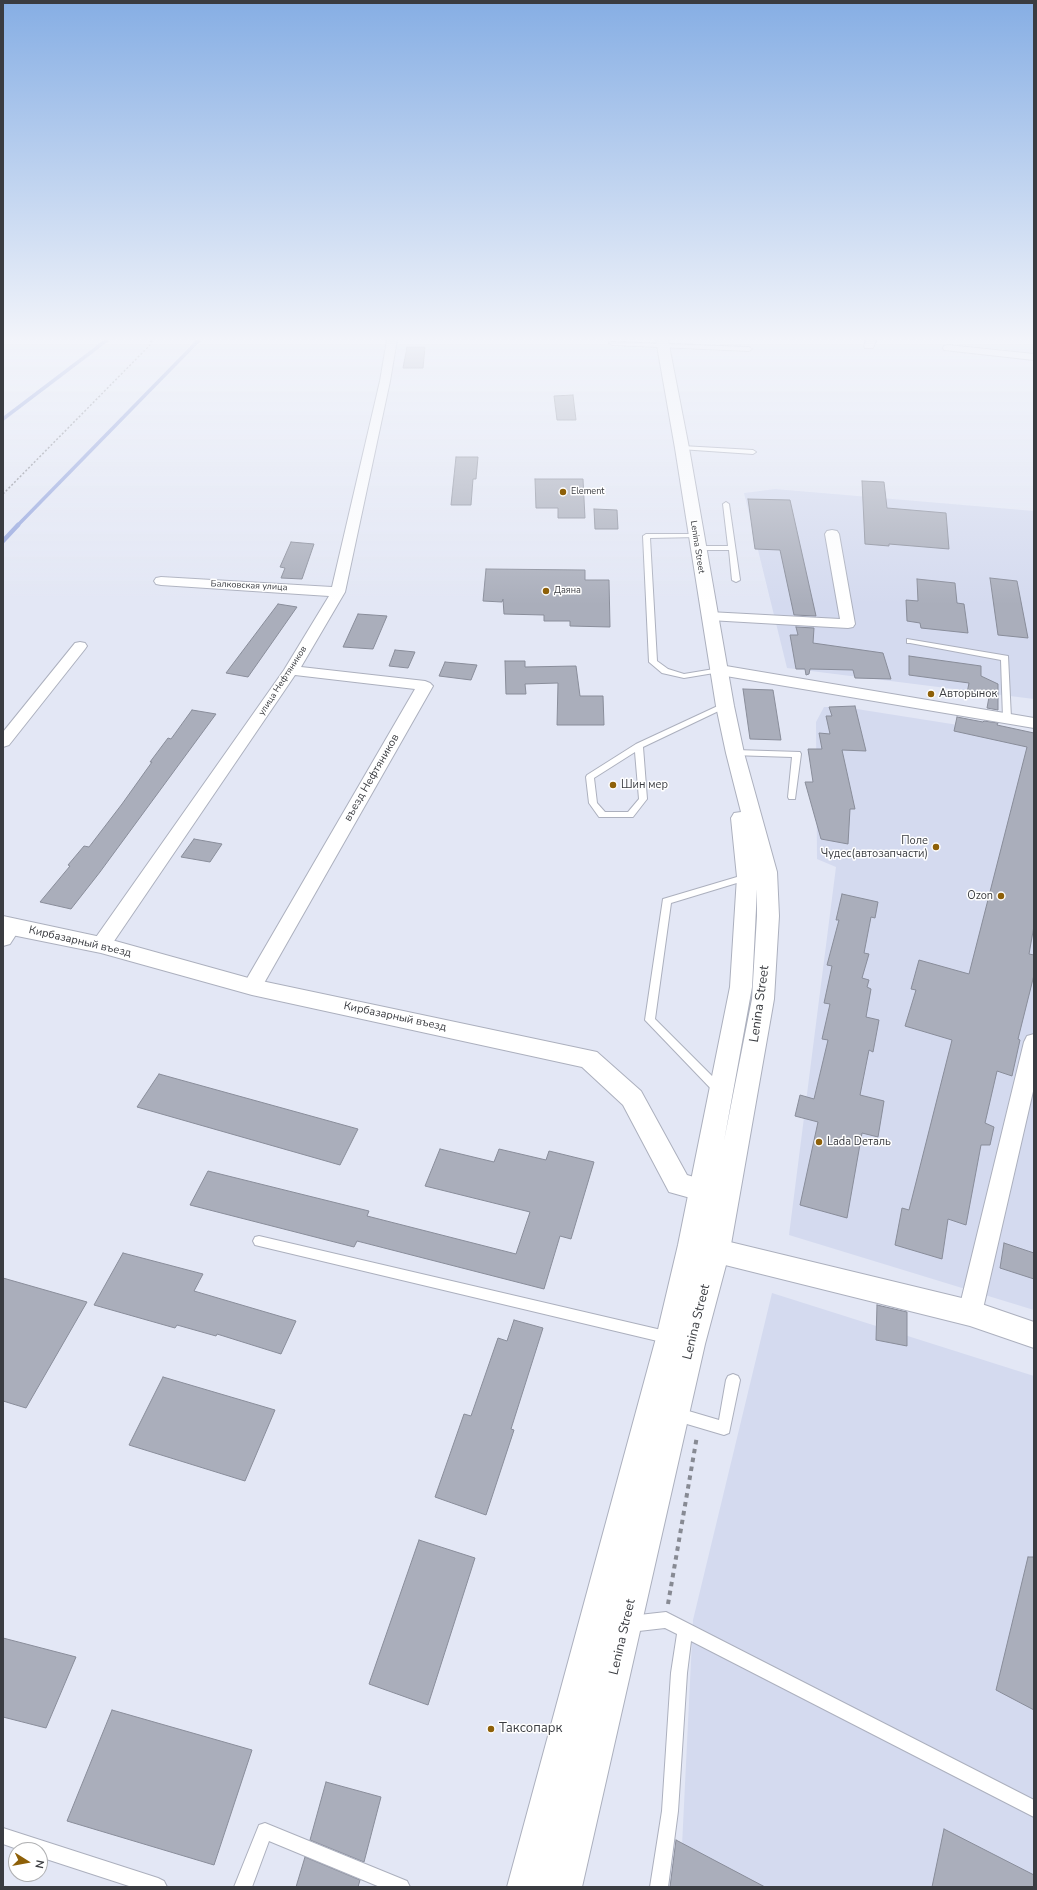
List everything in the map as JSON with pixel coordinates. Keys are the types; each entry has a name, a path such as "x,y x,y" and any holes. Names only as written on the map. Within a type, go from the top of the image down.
{"main road":[{"name":"Lenina Street","path":"526,1887 680,1341 703,1248 726,1196 763,999 768,916 767,872 735,753 725,706 678,428"},
{"path":"720,670 1034,723"},
{"name":"Lenina Street","path":"703,1248 702,1191 741,987 747,877 735,753"},
{"name":"Кирбазарный въезд","path":"6,930 101,945 252,987 589,1058 632,1098 678,1184 726,1196"},
{"path":"703,1248 970,1314 1034,1335"},
{"name":"Lenina Street","path":"563,1887 626,1624 687,1418 680,1341"}],"street":[{"name":"улица Нефтяников","path":"101,945 291,670 338,592 374,428"},
{"path":"709,616 848,624 832,534"},
{"name":"Балковская улица","path":"161,581 338,592"},
{"path":"3,742 80,646"},
{"name":"въезд Нефтяников","path":"252,987 425,686 291,670"},
{"path":"970,1314 1027,1105 1034,1042"}],"lane":[{"path":"682,448 753,452"},
{"path":"726,504 736,580"},
{"path":"720,670 684,676 665,671 653,662 646,536 732,548"},
{"path":"910,641 1005,658 1007,718"},
{"path":"639,746 643,799 630,815 602,816 593,803 590,777 639,746 725,706"},
{"path":"735,753 797,754 792,797"},
{"path":"722,1092 650,1020 666,901 747,877"},
{"path":"259,1241 680,1341"},
{"path":"687,1418 724,1428 733,1380"},
{"path":"626,1624 666,1620 1034,1809"},
{"path":"659,1887 670,1811 676,1749 679,1673 685,1630"},
{"path":"243,1887 265,1831 401,1887"},
{"path":"3,1836 158,1887"}],"path":[{"path":"3,494 68,428"},
{"path":"666,1620 687,1418"}],"shaded area":[{"path":"775,489 1034,511 1034,699 787,668 744,493"},
{"path":"824,707 844,707 1034,737 1034,1310 789,1235 836,867 817,859 816,722"},
{"path":"772,1293 1034,1376 1034,1887 680,1887 693,1620"}],"building":[{"path":"456,457 478,457 476,479 473,479 471,505 451,505"},
{"path":"535,479 583,479 585,518 558,518 558,508 536,508"},
{"path":"862,481 884,482 887,508 946,513 949,549 889,544 889,546 865,544"},
{"path":"748,499 790,500 816,616 794,615 780,550 755,549"},
{"path":"594,509 617,510 618,529 595,529"},
{"path":"291,542 314,544 302,579 281,578 285,568 280,567"},
{"name":"Даяна","path":"486,569 585,570 585,580 609,580 610,627 570,626 570,621 544,621 544,615 504,614 503,599 502,602 483,601"},
{"path":"990,578 1017,581 1028,638 998,635"},
{"path":"917,579 955,583 957,603 964,604 968,633 921,628 920,623 907,621 906,600 918,601"},
{"path":"278,604 297,607 248,677 226,673"},
{"path":"358,614 387,616 373,649 343,647"},
{"path":"796,627 814,628 813,643 883,653 891,679 855,678 853,670 810,669 809,674 806,675 805,669 796,669 790,635 798,635"},
{"path":"395,650 415,652 408,668 389,666"},
{"path":"909,656 981,666 981,676 998,684 998,710 987,708 989,697 967,693 969,683 909,675"},
{"path":"505,661 525,661 525,667 576,666 580,696 603,696 604,725 557,725 558,683 525,684 526,694 506,694"},
{"path":"445,662 477,665 471,680 439,676"},
{"path":"743,689 773,690 781,740 750,739"},
{"path":"855,706 866,751 842,750 855,809 850,809 848,844 821,839 805,782 813,782 808,749 822,749 819,733 830,734 826,716 832,716 829,707"},
{"path":"192,710 216,714 71,909 40,902 70,866 68,865 84,846 89,847 122,804 168,738 171,739"},
{"path":"957,717 998,723 997,725 1034,733 1034,926 1029,954 1034,955 1034,975 1018,1039 1020,1040 1012,1076 997,1071 985,1123 994,1127 990,1145 981,1145 966,1225 948,1219 942,1259 895,1245 902,1208 909,1210 952,1040 905,1026 916,990 911,989 919,960 969,974 1027,747 954,731"},
{"path":"194,839 222,844 210,862 181,857"},
{"path":"842,894 878,902 875,918 871,917 864,953 869,954 862,978 869,980 867,987 871,989 866,1017 879,1020 873,1052 869,1050 860,1095 884,1101 878,1137 862,1133 847,1218 800,1205 818,1122 795,1116 800,1095 814,1099 828,1040 822,1039 830,1004 824,1003 832,966 827,965 839,920 836,920"},
{"path":"159,1074 358,1129 340,1165 137,1107"},
{"path":"440,1149 494,1162 499,1149 546,1160 549,1151 594,1162 571,1239 560,1236 544,1289 357,1241 354,1247 190,1205 208,1171 369,1211 367,1216 516,1254 530,1212 425,1186"},
{"path":"1004,1243 1034,1253 1034,1279 1000,1268"},
{"path":"123,1253 203,1274 194,1291 296,1321 281,1354 217,1334 216,1336 177,1325 175,1328 94,1305"},
{"path":"3,1278 87,1302 26,1408 3,1401"},
{"path":"877,1305 907,1312 907,1346 876,1340"},
{"path":"514,1320 543,1328 511,1429 514,1430 486,1515 435,1497 464,1414 471,1416 498,1338 507,1341"},
{"path":"163,1377 275,1410 245,1481 129,1445"},
{"path":"419,1540 475,1558 428,1705 369,1684"},
{"path":"1028,1557 1034,1557 1034,1710 996,1690"},
{"path":"3,1638 76,1657 46,1728 3,1717"},
{"path":"112,1710 252,1750 214,1865 67,1821"},
{"path":"326,1782 381,1797 364,1862 310,1840"},
{"path":"944,1829 1034,1875 1034,1887 932,1887"},
{"path":"676,1840 765,1887 670,1887"},
{"path":"305,1857 360,1880 358,1887 296,1887"}],"waterway":[{"path":"17,526 113,428"},
{"path":"3,541 18,525"}],"place":[{"name":"Element","path":"563,492"},
{"name":"Даяна","path":"546,591"},
{"name":"Авторынок","path":"931,694"},
{"name":"Шин мер","path":"613,785"},
{"name":"Поле Чудес(автозапчасти)","path":"936,847"},
{"name":"Ozon","path":"1001,896"},
{"name":"Lada Dеталь","path":"819,1142"},
{"name":"Таксопарк","path":"491,1729"}]}
